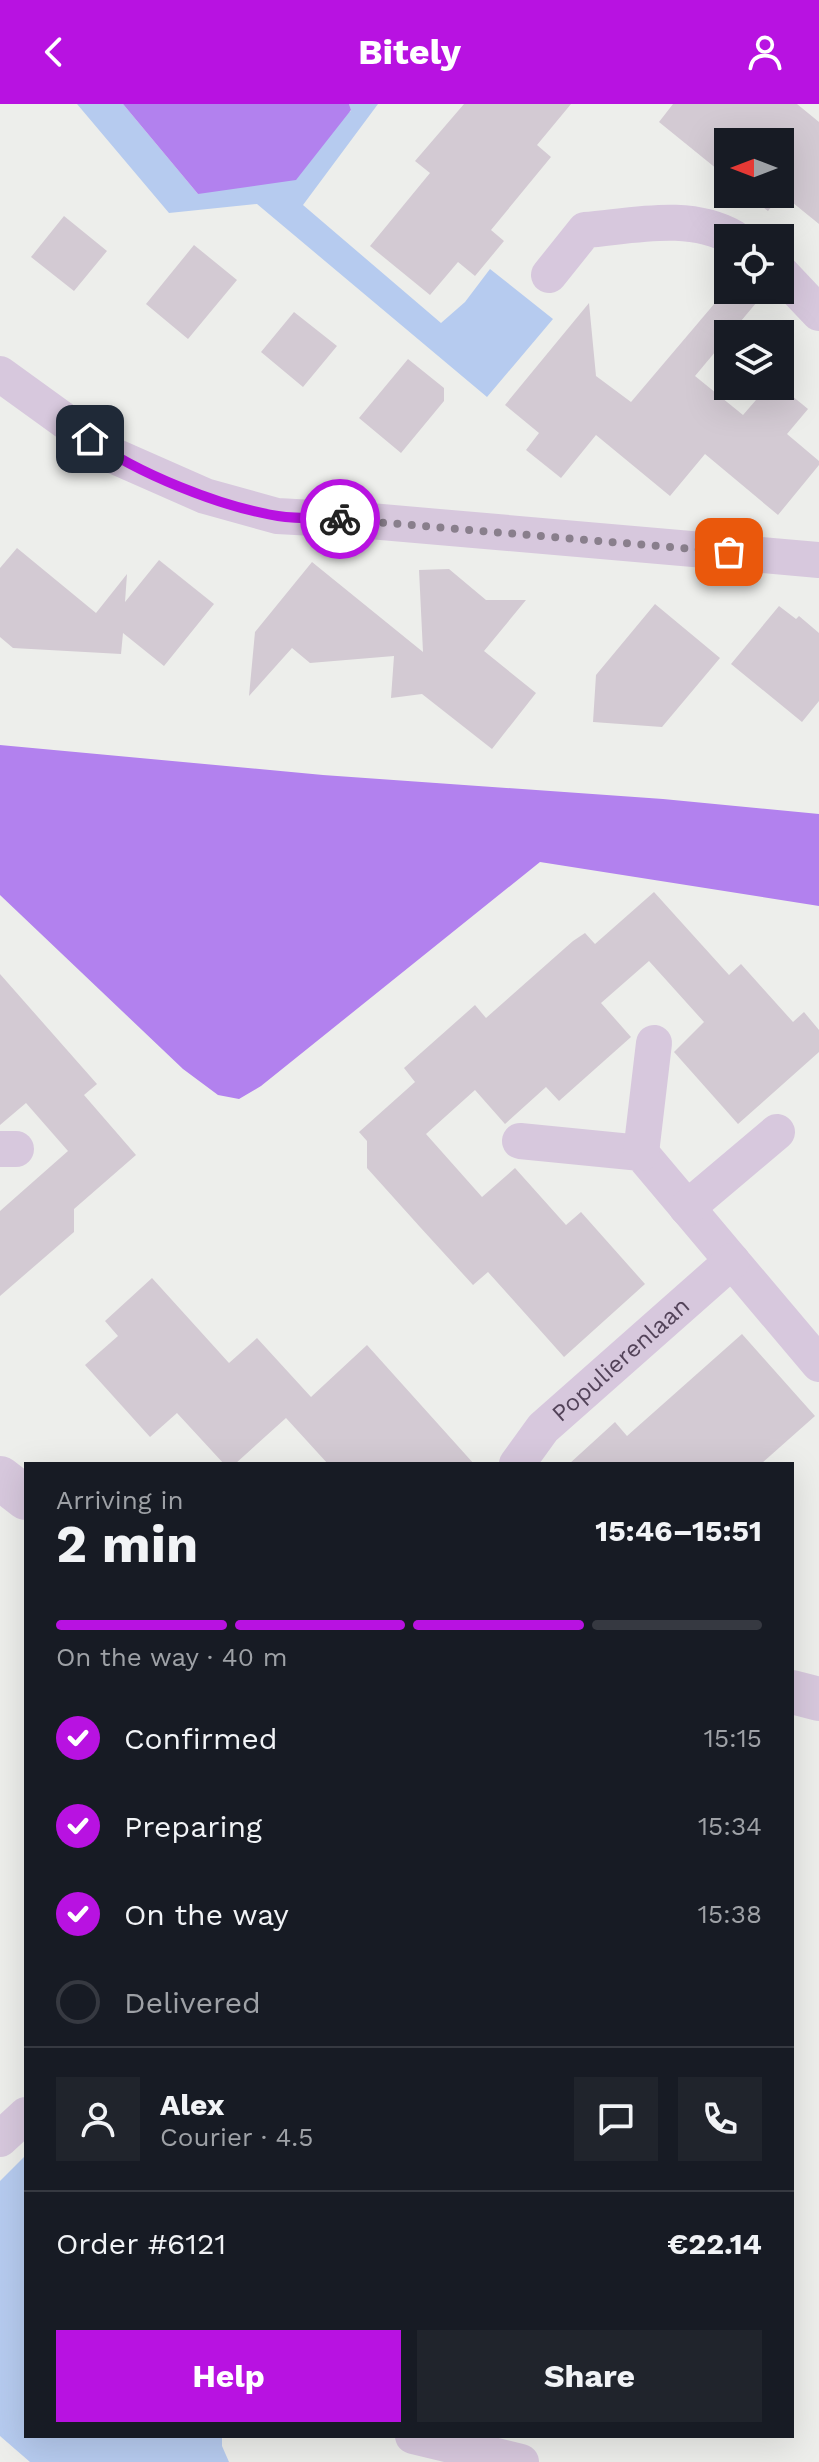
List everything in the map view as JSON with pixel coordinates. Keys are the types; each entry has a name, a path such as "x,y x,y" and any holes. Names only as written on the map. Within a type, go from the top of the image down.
{"street":[{"path":"549,275 585,230 670,222 698,224 714,230"},
{"path":"794,287 819,313"},
{"path":"0,374 112,455 205,496 277,516 370,521 819,560"},
{"path":"641,1153 654,1043"},
{"path":"687,1208 777,1132"},
{"path":"520,1141 641,1153 819,1364"},
{"name":"Populierenlaan","path":"518,1462 543,1428 732,1261"},
{"path":"0,1478 24,1496"},
{"path":"794,1693 819,1699"},
{"path":"0,2139 24,2117"},
{"path":"421,2438 521,2462"}],"shaded area":[{"path":"77,104 123,104 198,194 351,111 349,104 378,104 303,205 441,323 465,302 490,269 553,319 487,397 257,204 169,213"},
{"path":"123,104 349,104 351,110 296,180 198,194"},
{"path":"0,745 323,775 663,799 819,814 819,906 540,862 261,1086 239,1099 218,1095 183,1069 0,895"},
{"path":"24,2157 24,2438 222,2438 229,2462 30,2462 0,2436 0,2181"}],"building":[{"path":"464,104 571,104 537,145 551,157 491,230 504,241 475,276 458,262 430,295 370,246 430,173 415,161"},
{"path":"673,104 797,104 819,122 819,224 794,204 794,128 714,128 714,167 659,122"},
{"path":"64,216 107,251 74,291 31,257"},
{"path":"194,245 237,280 188,339 146,304"},
{"path":"589,303 596,376 631,402 714,304 755,304 742,320 714,320 714,353 695,376 714,391 714,400 725,400 743,415 756,400 794,400 794,398 808,409 787,434 819,461 819,465 778,515 705,454 670,496 596,435 561,478 526,450 539,433 505,405"},
{"path":"294,312 337,346 303,387 261,352"},
{"path":"408,359 444,388 444,401 401,453 359,418"},
{"path":"17,548 96,613 127,574 125,602 159,560 214,604 164,666 123,633 121,654 13,648 0,637 0,568"},
{"path":"312,562 423,652 419,570 449,569 486,600 526,600 484,651 536,693 492,749 422,694 391,698 394,656 310,663 292,648 249,696 255,632"},
{"path":"655,604 720,658 662,727 593,722 596,675"},
{"path":"779,606 796,619 799,616 819,633 819,701 802,722 731,664"},
{"path":"654,892 729,975 741,964 793,1022 804,1012 819,1030 819,1052 738,1124 674,1052 704,1022 649,961 601,1003 631,1037 559,1101 546,1087 505,1124 475,1090 426,1134 482,1197 515,1168 566,1225 581,1212 645,1284 564,1357 488,1272 473,1285 420,1227 367,1168 367,1141 359,1132 415,1082 404,1068 475,1005 486,1018 573,941 585,933 595,944"},
{"path":"0,974 97,1084 84,1095 136,1155 74,1209 74,1232 0,1296 0,1211 68,1151 26,1103 0,1125"},
{"path":"152,1278 229,1363 257,1338 311,1397 367,1345 472,1462 326,1462 286,1418 237,1462 222,1462 177,1413 150,1437 85,1365 118,1336 105,1321"},
{"path":"742,1334 815,1416 763,1462 571,1462 615,1422 627,1436"}],"way so far":[{"path":"340,519 729,552"}],"route":[{"path":"90,439 112,455 205,496 277,516 340,519"}]}
